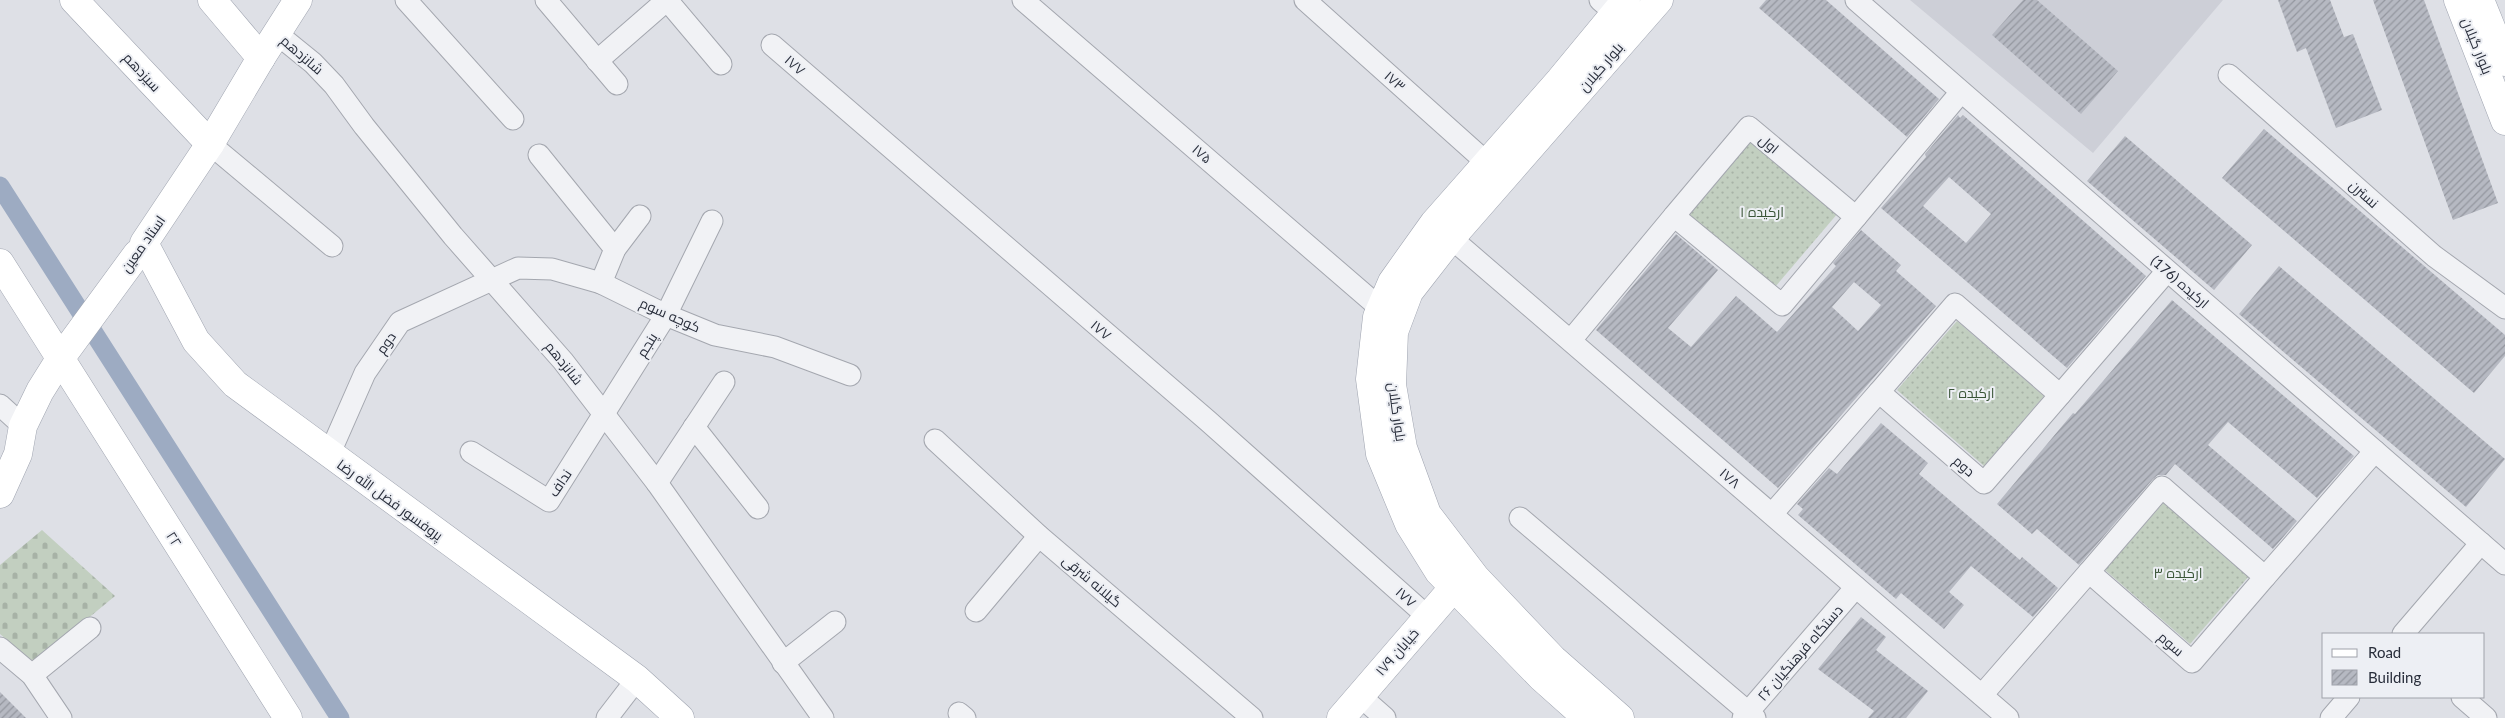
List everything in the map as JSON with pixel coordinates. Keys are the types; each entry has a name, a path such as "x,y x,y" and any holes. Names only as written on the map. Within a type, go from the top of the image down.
{"main road":[{"name":"سیزدهم","path":"74,0 210,144"},
{"path":"212,0 260,58"},
{"name":"استاد معین","path":"0,494 18,454 23,426 40,391 210,144 260,58 298,0"},
{"name":"بلوار گیلان","path":"1620,718 1553,659 1465,565 1427,514 1403,448 1392,385 1394,332 1410,292 1451,238 1659,0"},
{"name":"بلوار گیلان","path":"2458,0 2505,121"},
{"name":"بلوار گیلان","path":"2480,0 2505,62"},
{"name":"بلوار گیلان","path":"1588,718 1540,677 1439,572 1409,524 1380,454 1370,379 1377,317 1392,282 1434,223 1560,80 1614,4"},
{"name":"پروفسور فضل الله رضا","path":"140,248 196,341 235,384 329,455 637,679 680,718"},
{"name":"۲۲","path":"0,264 288,718"},
{"name":"خیابان ۱۷۹","path":"1341,718 1454,587"}],"street":[{"path":"406,0 513,119"},
{"path":"546,0 617,84"},
{"path":"597,61 667,0 721,64"},
{"name":"۱۷۵","path":"1023,0 1380,308"},
{"name":"۱۷۳","path":"1305,0 1486,162"},
{"name":"ارکیده (176)","path":"1856,0 2505,564"},
{"name":"شانزدهم","path":"276,32 313,63 334,85 364,126 492,280 563,361 657,483 823,718"},
{"name":"۱۷۷","path":"772,45 1208,421 1428,616"},
{"name":"نسترن","path":"2229,74 2434,256 2505,308"},
{"path":"1674,216 1782,305 1961,92"},
{"name":"اول","path":"1571,340 1749,127 1856,217"},
{"path":"210,144 332,246"},
{"path":"539,155 615,249"},
{"path":"601,282 615,249 640,216"},
{"name":"پنجم","path":"604,414 666,316 712,221"},
{"name":"۱۷۸","path":"1451,238 2008,718"},
{"name":"کوچه سوم","path":"492,280 518,268 552,269 601,282 666,316 715,335 775,347 850,375"},
{"name":"دوم","path":"1879,392 1984,483 2167,271"},
{"name":"دوم","path":"329,455 364,373 400,322 492,280"},
{"path":"1772,514 1955,304 2060,395"},
{"path":"657,483 724,382"},
{"path":"0,405 23,426"},
{"name":"نداف","path":"470,452 549,501 604,414"},
{"path":"694,427 758,508"},
{"name":"گیلانه شرقی","path":"935,440 1039,536 1252,718"},
{"name":"سوم","path":"2089,572 2192,662 2375,451"},
{"path":"1982,695 2162,487 2265,577"},
{"path":"1520,518 1748,716"},
{"path":"976,611 1039,536"},
{"path":"2404,633 2481,543"},
{"name":"۲۶ دستگاه فرهنگیان","path":"1748,716 1856,587"},
{"path":"783,663 834,622"},
{"path":"32,675 90,628"},
{"path":"0,648 32,675 61,718"},
{"path":"607,718 637,679"},
{"path":"1360,696 1385,718"},
{"path":"2331,718 2348,698"},
{"path":"2463,698 2486,718"}],"shaded area":[{"path":"1910,0 2223,0 2093,153"}],"green space":[{"name":"ارکیده ۱","path":"1749,137 1838,213 1775,287 1686,212"},
{"name":"ارکیده ۲","path":"1957,321 2044,396 1984,466 1897,390"},
{"name":"ارکیده ۳","path":"2165,501 2250,575 2190,644 2105,570"},
{"path":"42,530 115,596 34,663 0,634 0,565"}],"building":[{"path":"1766,0 1826,0 1939,99 1907,137 1759,8"},
{"path":"2023,0 2037,0 2118,71 2081,114 1992,35"},
{"path":"2278,0 2330,0 2344,37 2353,34 2382,110 2336,128 2306,48 2297,52"},
{"path":"2373,0 2424,0 2498,203 2453,220"},
{"path":"1958,115 1960,118 1963,115 2146,276 2067,368 1881,208 1926,157 1925,154","holes":["1949,177 1991,214 1966,243 1923,206"]},
{"path":"2264,129 2505,335 2505,356 2474,393 2222,178"},
{"path":"2125,136 2252,245 2214,290 2087,181"},
{"path":"1861,230 1901,265 1896,271 1936,306 1778,488 1596,330 1676,234 1718,270 1668,328 1691,347 1736,296 1777,332 1836,266 1833,263","holes":["1854,282 1881,305 1858,331 1832,307"]},
{"path":"2279,266 2505,459 2466,507 2239,314"},
{"path":"2172,300 2354,456 2317,498 2228,422 2208,445 2297,521 2273,549 2175,464 2166,475 2158,475 2153,479 2079,565 2037,529 2032,534 1997,504 2073,413 2075,414"},
{"path":"1881,423 1928,463 1919,474 2020,560 2022,557 2058,588 2033,617 1971,566 1949,592 1964,605 1944,629 1901,593 1896,599 1798,515 1803,509 1797,504 1829,468 1837,474"},
{"path":"1861,617 1886,637 1876,650 1928,691 1906,718 1868,718 1874,711 1818,669"},
{"path":"0,692 26,718 0,718"}],"waterway":[{"path":"0,186 340,718"}]}
